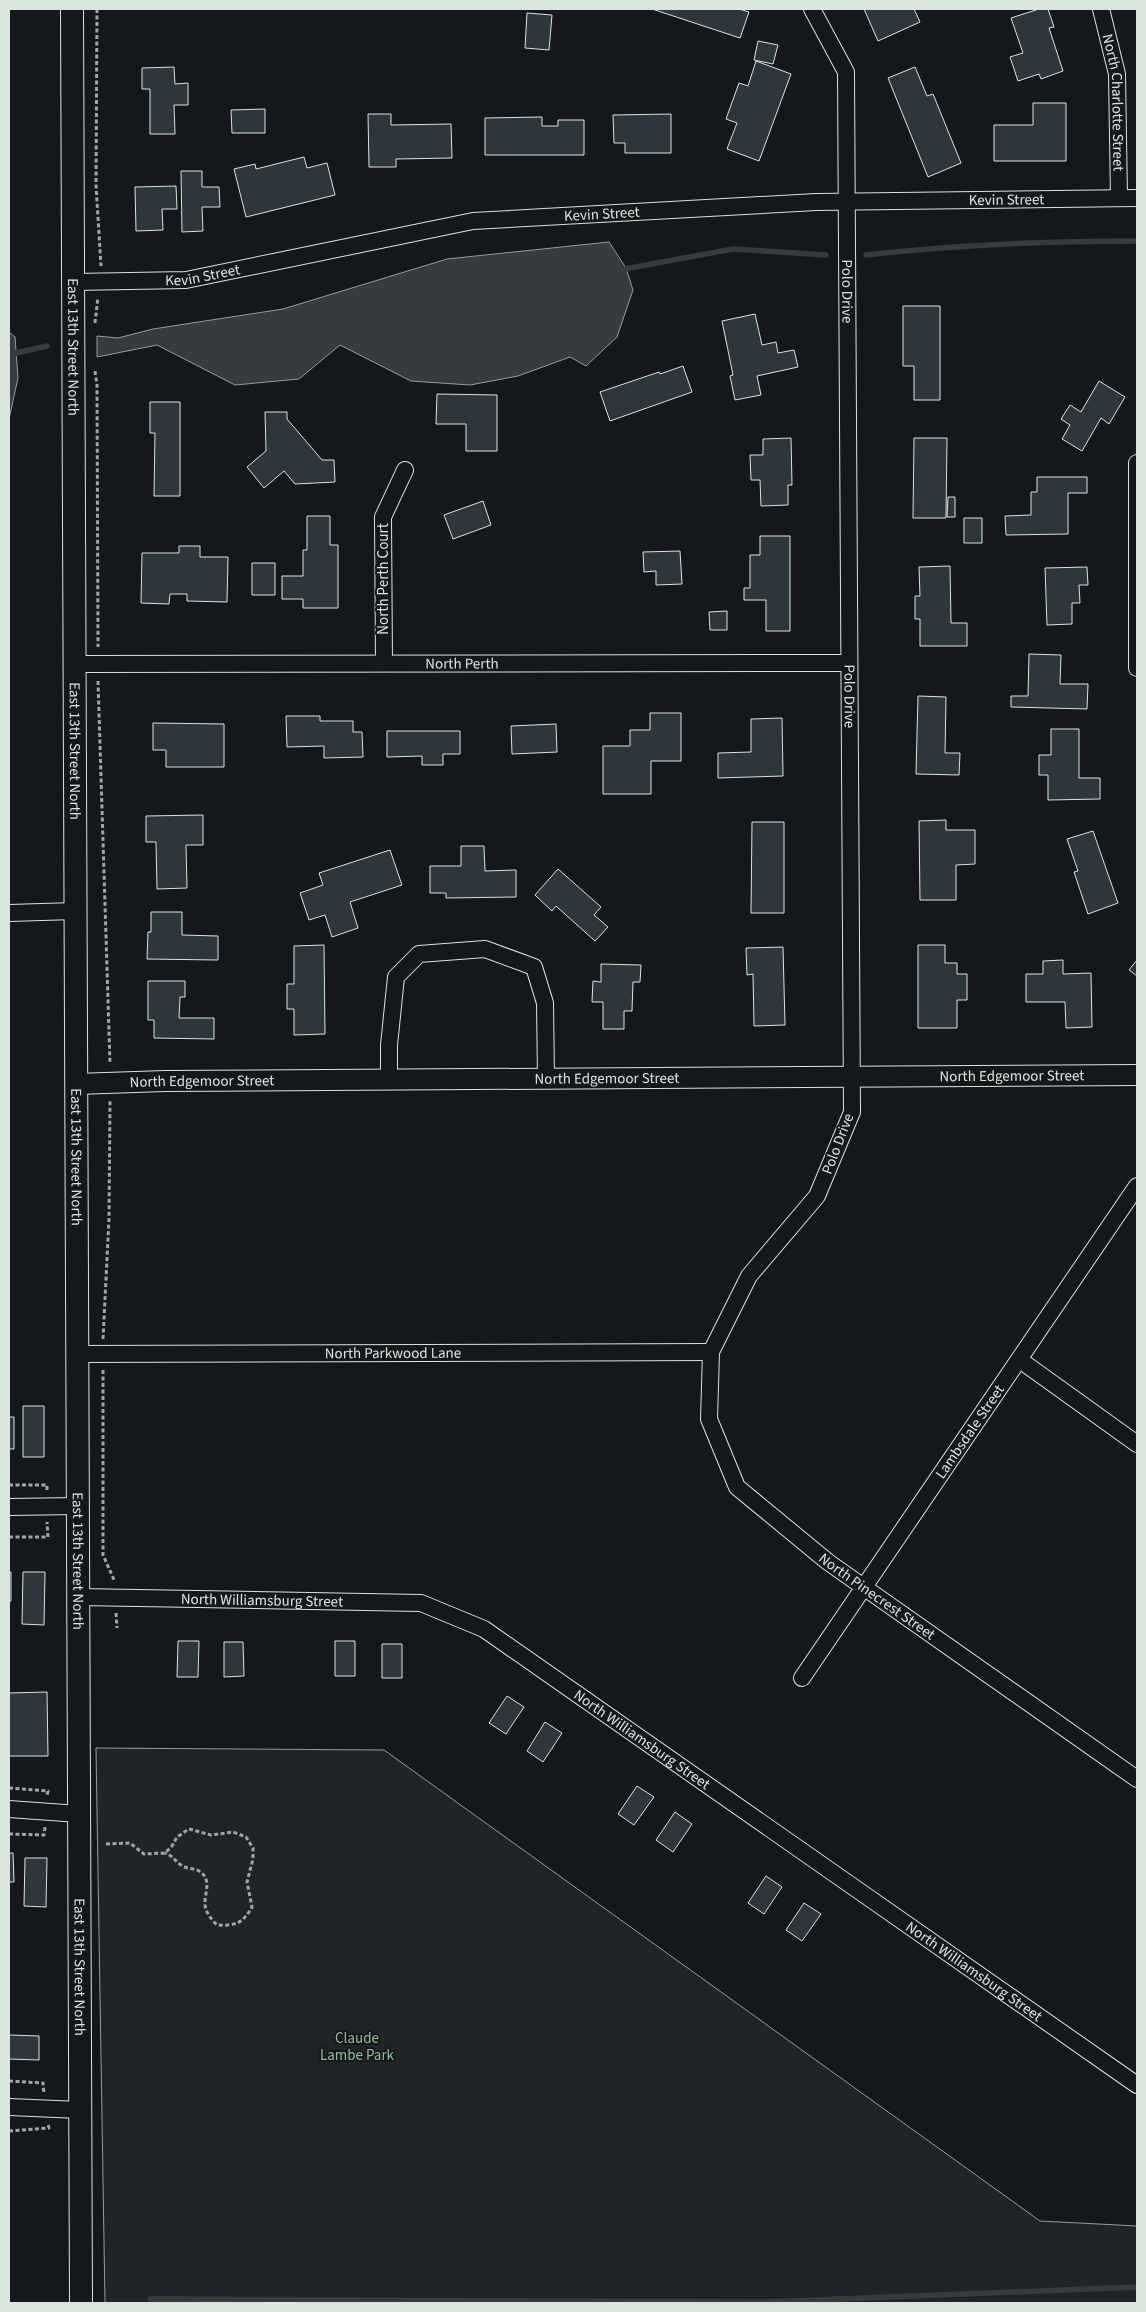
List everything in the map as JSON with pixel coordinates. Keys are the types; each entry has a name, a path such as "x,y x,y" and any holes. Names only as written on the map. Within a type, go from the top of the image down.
{"main road":[{"name":"East 13th Street North","path":"72,9 81,2303"}],"street":[{"name":"Polo Drive","path":"711,1352 749,1276 817,1196 852,1112 846,72 812,9"},
{"name":"North Charlotte Street","path":"1101,9 1117,74 1120,198"},
{"name":"Kevin Street","path":"73,282 186,280 473,221 848,201 1137,198"},
{"path":"1137,463 1137,668"},
{"name":"North Perth Court","path":"384,664 383,517 405,470"},
{"name":"North Perth","path":"74,664 849,662"},
{"path":"9,913 75,911"},
{"path":"390,1080 389,1045 396,977 419,954 485,948 534,967 546,1003 546,1080"},
{"name":"North Edgemoor Street","path":"76,1084 1137,1075"},
{"name":"Lambsdale Street","path":"802,1678 1137,1186"},
{"name":"North Parkwood Lane","path":"77,1354 711,1352"},
{"name":"North Pinecrest Street","path":"711,1352 709,1419 737,1486 828,1562 1137,1779"},
{"path":"1020,1360 1137,1444"},
{"path":"9,1507 78,1506"},
{"name":"North Williamsburg Street","path":"78,1597 421,1603 484,1629 1137,2085"},
{"path":"9,1809 79,1814"},
{"path":"9,2107 80,2110"}],"path":[{"path":"94,331 101,269 96,185 97,9"},
{"path":"94,363 97,385 98,664 110,1083 109,1219 102,1310 103,1555 115,1581 117,1628"},
{"path":"9,1788 48,1791"},
{"path":"106,1844 130,1843 144,1854 165,1853 173,1856 182,1866 201,1872 206,1878 208,1887 205,1905 209,1916 217,1925 233,1926 245,1920 252,1907 247,1882 253,1859 253,1848 246,1837 233,1832 212,1835 188,1829 177,1837 165,1853"}],"green space":[{"name":"Claude Lambe Park","path":"96,1748 384,1750 1040,2221 1137,2226 1137,2303 105,2303"}],"shaded area":[{"path":"609,242 626,268 633,290 617,337 586,366 570,357 518,376 470,385 411,381 340,345 299,379 235,385 157,345 97,357 97,336 118,338 153,329 283,309 447,259"},
{"path":"9,332 15,337 18,378 9,419"}],"building":[{"path":"652,9 739,9 749,12 740,38"},
{"path":"864,9 914,9 920,22 878,41"},
{"path":"1039,9 1048,9 1054,27 1049,28 1063,71 1041,79 1039,74 1018,81 1010,57 1023,53 1011,18"},
{"path":"527,13 552,15 549,50 525,48"},
{"path":"758,41 778,45 773,64 754,60"},
{"path":"756,61 791,74 759,161 727,149 737,123 726,119 739,83 748,86"},
{"path":"174,67 175,84 188,83 188,105 174,105 175,134 150,134 150,89 142,89 142,68"},
{"path":"915,67 927,96 933,94 961,163 928,177 888,78"},
{"path":"1033,103 1066,103 1066,161 994,161 994,125 1033,125"},
{"path":"265,109 265,133 232,133 231,110"},
{"path":"368,114 391,114 391,125 451,124 452,158 396,159 396,167 369,167"},
{"path":"671,114 671,153 625,153 625,143 614,143 613,115"},
{"path":"542,117 542,126 558,126 558,120 584,120 584,155 485,155 485,118"},
{"path":"304,157 307,168 327,163 335,195 246,217 234,169 255,164 256,169"},
{"path":"181,171 202,171 202,187 219,187 220,207 202,207 203,231 182,232"},
{"path":"176,186 177,209 162,209 163,230 136,231 135,187"},
{"path":"903,306 940,306 940,400 914,400 914,366 903,366"},
{"path":"755,314 762,345 776,342 778,353 794,350 798,367 757,376 761,395 735,400 730,376 733,375 722,321"},
{"path":"683,366 692,392 610,421 600,392"},
{"path":"1099,381 1125,397 1109,424 1101,418 1082,451 1062,439 1070,425 1061,419 1070,405 1081,412"},
{"path":"437,394 497,395 497,451 466,451 466,424 436,424"},
{"path":"150,402 180,402 180,496 154,496 155,433 150,433"},
{"path":"265,412 287,412 287,419 322,460 334,460 335,482 295,484 284,471 264,488 247,467 266,451"},
{"path":"791,438 792,485 788,485 788,505 761,506 760,480 751,480 750,455 763,455 763,439"},
{"path":"914,438 947,438 946,518 913,518"},
{"path":"1037,477 1087,477 1087,493 1068,493 1068,534 1006,535 1005,516 1031,515 1031,492 1037,492"},
{"path":"948,497 955,497 955,517 947,517"},
{"path":"483,501 491,525 453,539 444,515"},
{"path":"307,516 330,516 330,545 338,545 338,608 303,608 303,599 282,599 282,576 303,576 303,550 307,550"},
{"path":"964,518 982,518 982,543 964,543"},
{"path":"760,536 790,536 790,631 766,631 766,600 744,600 744,588 750,588 750,555 760,555"},
{"path":"179,546 200,546 200,557 228,557 227,602 187,601 187,594 170,594 169,604 141,603 142,553 179,553"},
{"path":"680,551 682,584 656,585 656,571 644,572 643,552"},
{"path":"252,563 275,563 275,595 252,595"},
{"path":"950,566 951,623 967,623 967,646 920,646 920,619 915,619 915,596 920,596 919,567"},
{"path":"1087,567 1088,585 1079,585 1080,603 1072,603 1072,624 1047,625 1045,568"},
{"path":"727,611 727,630 710,630 709,612"},
{"path":"1029,654 1061,655 1060,684 1088,684 1087,709 1011,707 1011,696 1028,696"},
{"path":"918,696 946,697 945,753 960,753 959,775 916,774"},
{"path":"650,713 681,713 681,761 651,761 651,794 603,794 603,746 630,746 630,730 650,730"},
{"path":"286,716 320,716 320,721 353,721 353,732 362,732 363,757 324,758 324,746 287,747"},
{"path":"782,718 783,776 718,778 718,753 751,752 751,719"},
{"path":"153,723 224,724 224,767 166,767 166,750 153,750"},
{"path":"556,724 557,752 512,754 511,726"},
{"path":"1051,729 1079,729 1079,778 1100,778 1100,799 1048,800 1048,775 1039,775 1039,755 1051,755"},
{"path":"387,731 460,731 460,754 443,754 443,765 422,765 422,756 387,757"},
{"path":"203,815 203,845 186,845 187,888 157,889 156,842 146,842 146,816"},
{"path":"946,820 946,830 975,830 975,864 956,865 956,900 920,900 919,821"},
{"path":"752,822 784,822 784,913 751,913"},
{"path":"1093,831 1118,903 1088,914 1074,872 1078,871 1067,839"},
{"path":"461,846 484,846 485,871 516,870 516,897 446,898 446,893 430,893 430,866 461,866"},
{"path":"390,850 402,885 350,902 358,928 332,937 325,915 309,920 300,893 323,885 319,873"},
{"path":"558,869 601,907 594,915 608,927 595,941 556,906 552,911 535,895"},
{"path":"151,912 182,912 182,935 218,936 218,960 147,959 148,932 151,932"},
{"path":"324,945 325,1034 294,1035 294,1009 287,1009 287,984 294,984 294,946"},
{"path":"918,945 945,945 945,963 957,963 957,974 967,974 967,1000 957,1000 957,1028 918,1028"},
{"path":"783,947 785,1025 754,1026 753,974 747,975 746,948"},
{"path":"1063,960 1063,974 1091,973 1092,1027 1066,1028 1065,1002 1026,1002 1026,974 1043,974 1043,961"},
{"path":"1137,960 1137,976 1129,970"},
{"path":"601,964 641,965 640,982 633,982 632,1011 624,1011 624,1029 603,1029 603,1002 592,1002 593,981 601,982"},
{"path":"148,981 185,981 185,997 180,997 179,1018 214,1018 214,1039 154,1038 154,1020 148,1020"},
{"path":"23,1406 44,1406 44,1457 23,1457"},
{"path":"9,1417 14,1417 14,1449 9,1449"},
{"path":"9,1572 11,1572 11,1601 9,1601"},
{"path":"23,1572 45,1572 44,1625 22,1624"},
{"path":"178,1641 199,1641 198,1677 177,1677"},
{"path":"335,1641 355,1641 355,1676 335,1676"},
{"path":"224,1642 243,1642 244,1676 224,1677"},
{"path":"382,1644 402,1644 402,1678 382,1678"},
{"path":"47,1692 48,1756 9,1756 9,1693"},
{"path":"507,1696 524,1707 506,1734 489,1723"},
{"path":"545,1722 562,1733 543,1762 527,1751"},
{"path":"637,1786 654,1797 634,1825 618,1814"},
{"path":"675,1812 692,1824 673,1852 656,1840"},
{"path":"9,1853 13,1853 14,1882 9,1882"},
{"path":"25,1858 47,1858 46,1907 24,1906"},
{"path":"766,1876 782,1887 764,1914 748,1903"},
{"path":"804,1903 821,1914 802,1941 786,1930"},
{"path":"9,2035 39,2036 39,2060 9,2059"}],"waterway":[{"path":"866,255 1001,244 1137,241"},
{"path":"619,270 733,249 826,255"},
{"path":"9,358 16,353 47,346"},
{"path":"150,2299 766,2302 1137,2287"}]}
